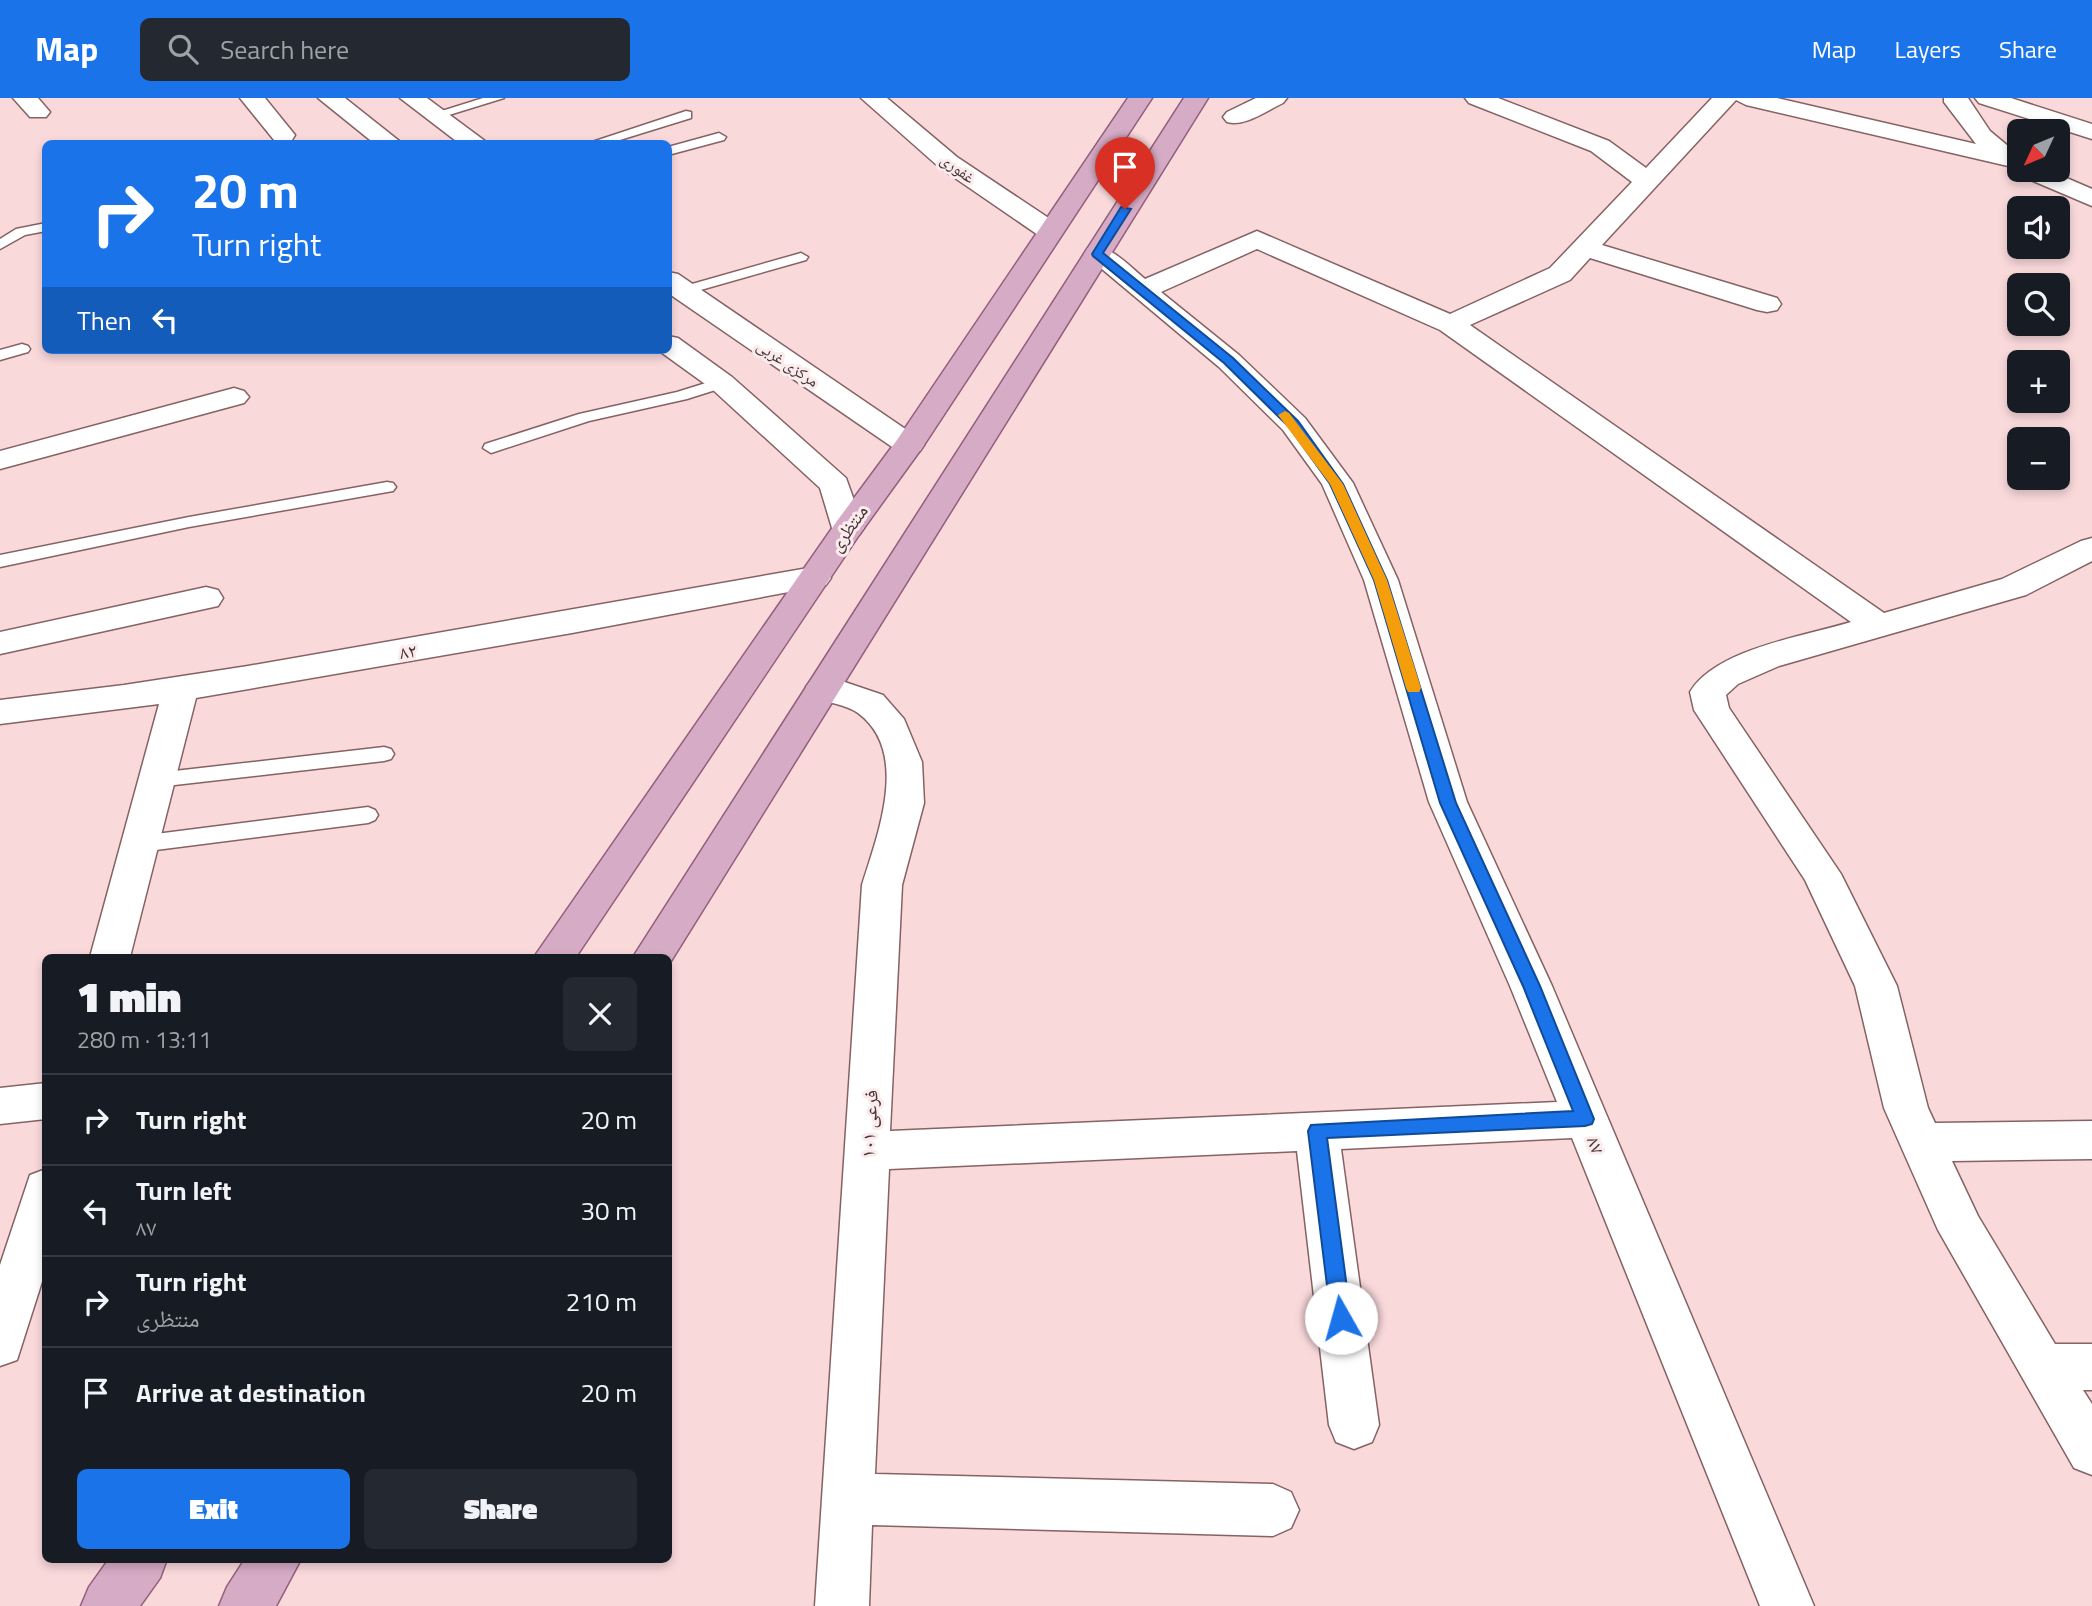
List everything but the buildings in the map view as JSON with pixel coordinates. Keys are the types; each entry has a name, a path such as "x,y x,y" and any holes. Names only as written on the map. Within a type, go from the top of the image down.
{"main road":[{"name":"منتظری","path":"556,954 848,528 909,445 1140,98"},
{"path":"655,954 1196,98"},
{"path":"108,1606 138,1563"},
{"path":"246,1606 273,1563"}],"street":[{"path":"252,98 283,135"},
{"path":"330,98 386,140"},
{"path":"412,98 471,140"},
{"name":"غفوری","path":"873,98 948,162 1050,231"},
{"path":"1235,117 1275,98"},
{"path":"1477,98 1600,146 1647,181"},
{"path":"1450,324 1560,274 1725,98"},
{"path":"1746,98 2007,162"},
{"path":"1956,98 1956,102 1980,136 2007,156"},
{"path":"1987,98 2092,132"},
{"path":"2057,182 2092,198"},
{"path":"1142,291 1257,239 1450,324 1879,626"},
{"path":"1584,248 1767,304"},
{"name":"۸۷","path":"1097,254 1229,361 1294,424 1336,484 1381,580 1448,803 1531,986 1787,1606"},
{"name":"مرکزی غربی","path":"676,285 909,445"},
{"path":"672,347 722,383 835,485 848,528"},
{"path":"0,460 234,397"},
{"path":"2092,548 2014,587 1767,658 1726,676 1708,692 1712,710 1822,874 1875,986 1906,1108 1961,1230 2092,1451"},
{"name":"۸۲","path":"0,712 181,688 525,631 814,578"},
{"path":"0,643 205,598"},
{"name":"فرعی ۱۰۱","path":"824,687 870,704 891,728 904,762 905,803 882,885 842,1606"},
{"path":"111,954 181,688"},
{"path":"0,1106 42,1101"},
{"path":"868,1151 1585,1119"},
{"path":"1317,1131 1354,1425"},
{"path":"1922,1142 2092,1140"},
{"path":"0,1344 42,1202"},
{"path":"2042,1367 2092,1367"},
{"path":"848,1499 1273,1510"}],"lane":[{"path":"436,115 498,98"},
{"path":"604,140 685,114"},
{"path":"672,150 719,137"},
{"path":"0,245 21,232 42,228"},
{"path":"676,285 801,257"},
{"path":"0,355 22,349"},
{"path":"491,448 586,417 681,396 722,383"},
{"path":"0,561 190,522 387,487"},
{"path":"157,779 384,754"},
{"path":"140,844 368,815"}],"slow traffic":[{"path":"1285,415 1336,484 1381,580 1413,688"}],"route":[{"path":"1125,209 1097,254 1229,361 1294,424 1336,484 1381,580 1448,803 1531,986 1585,1119 1317,1131 1341,1318"}]}
